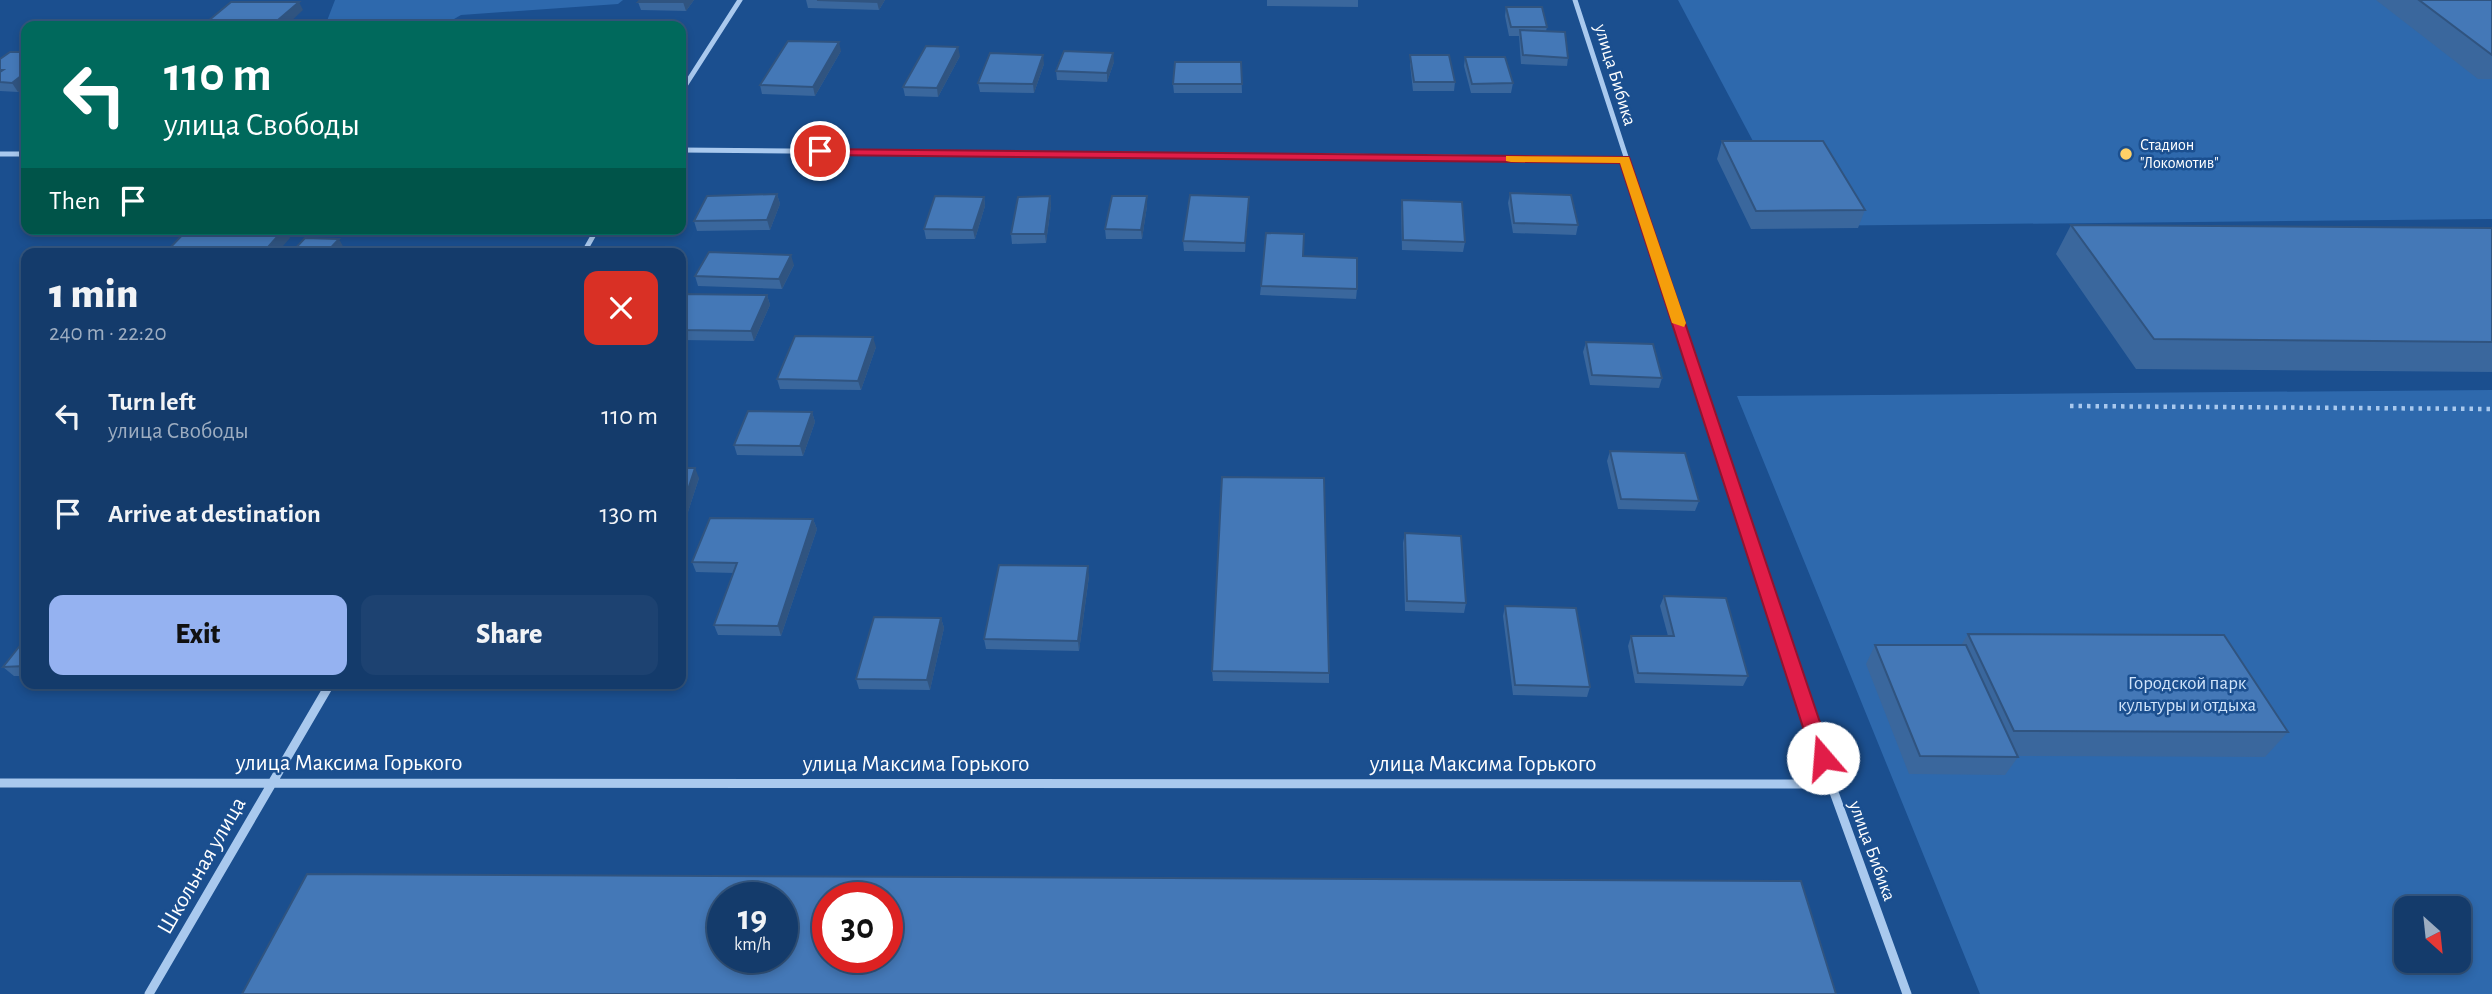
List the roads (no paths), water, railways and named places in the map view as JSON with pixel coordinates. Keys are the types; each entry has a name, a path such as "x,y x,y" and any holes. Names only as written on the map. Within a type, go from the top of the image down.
{"street":[{"path":"686,84 740,0"},
{"name":"улица Бибика","path":"1575,0 1831,784 1908,994"},
{"path":"686,150 1625,159"},
{"path":"0,154 21,154"},
{"name":"Школьная улица","path":"149,994 327,689"},
{"name":"улица Максима Горького","path":"0,783 1831,784"}],"place":[{"name":"Стадион \"Локомотив\"","path":"2126,154"}],"park label":[{"name":"Городской парк культуры и отдыха","path":"2187,694"}]}
